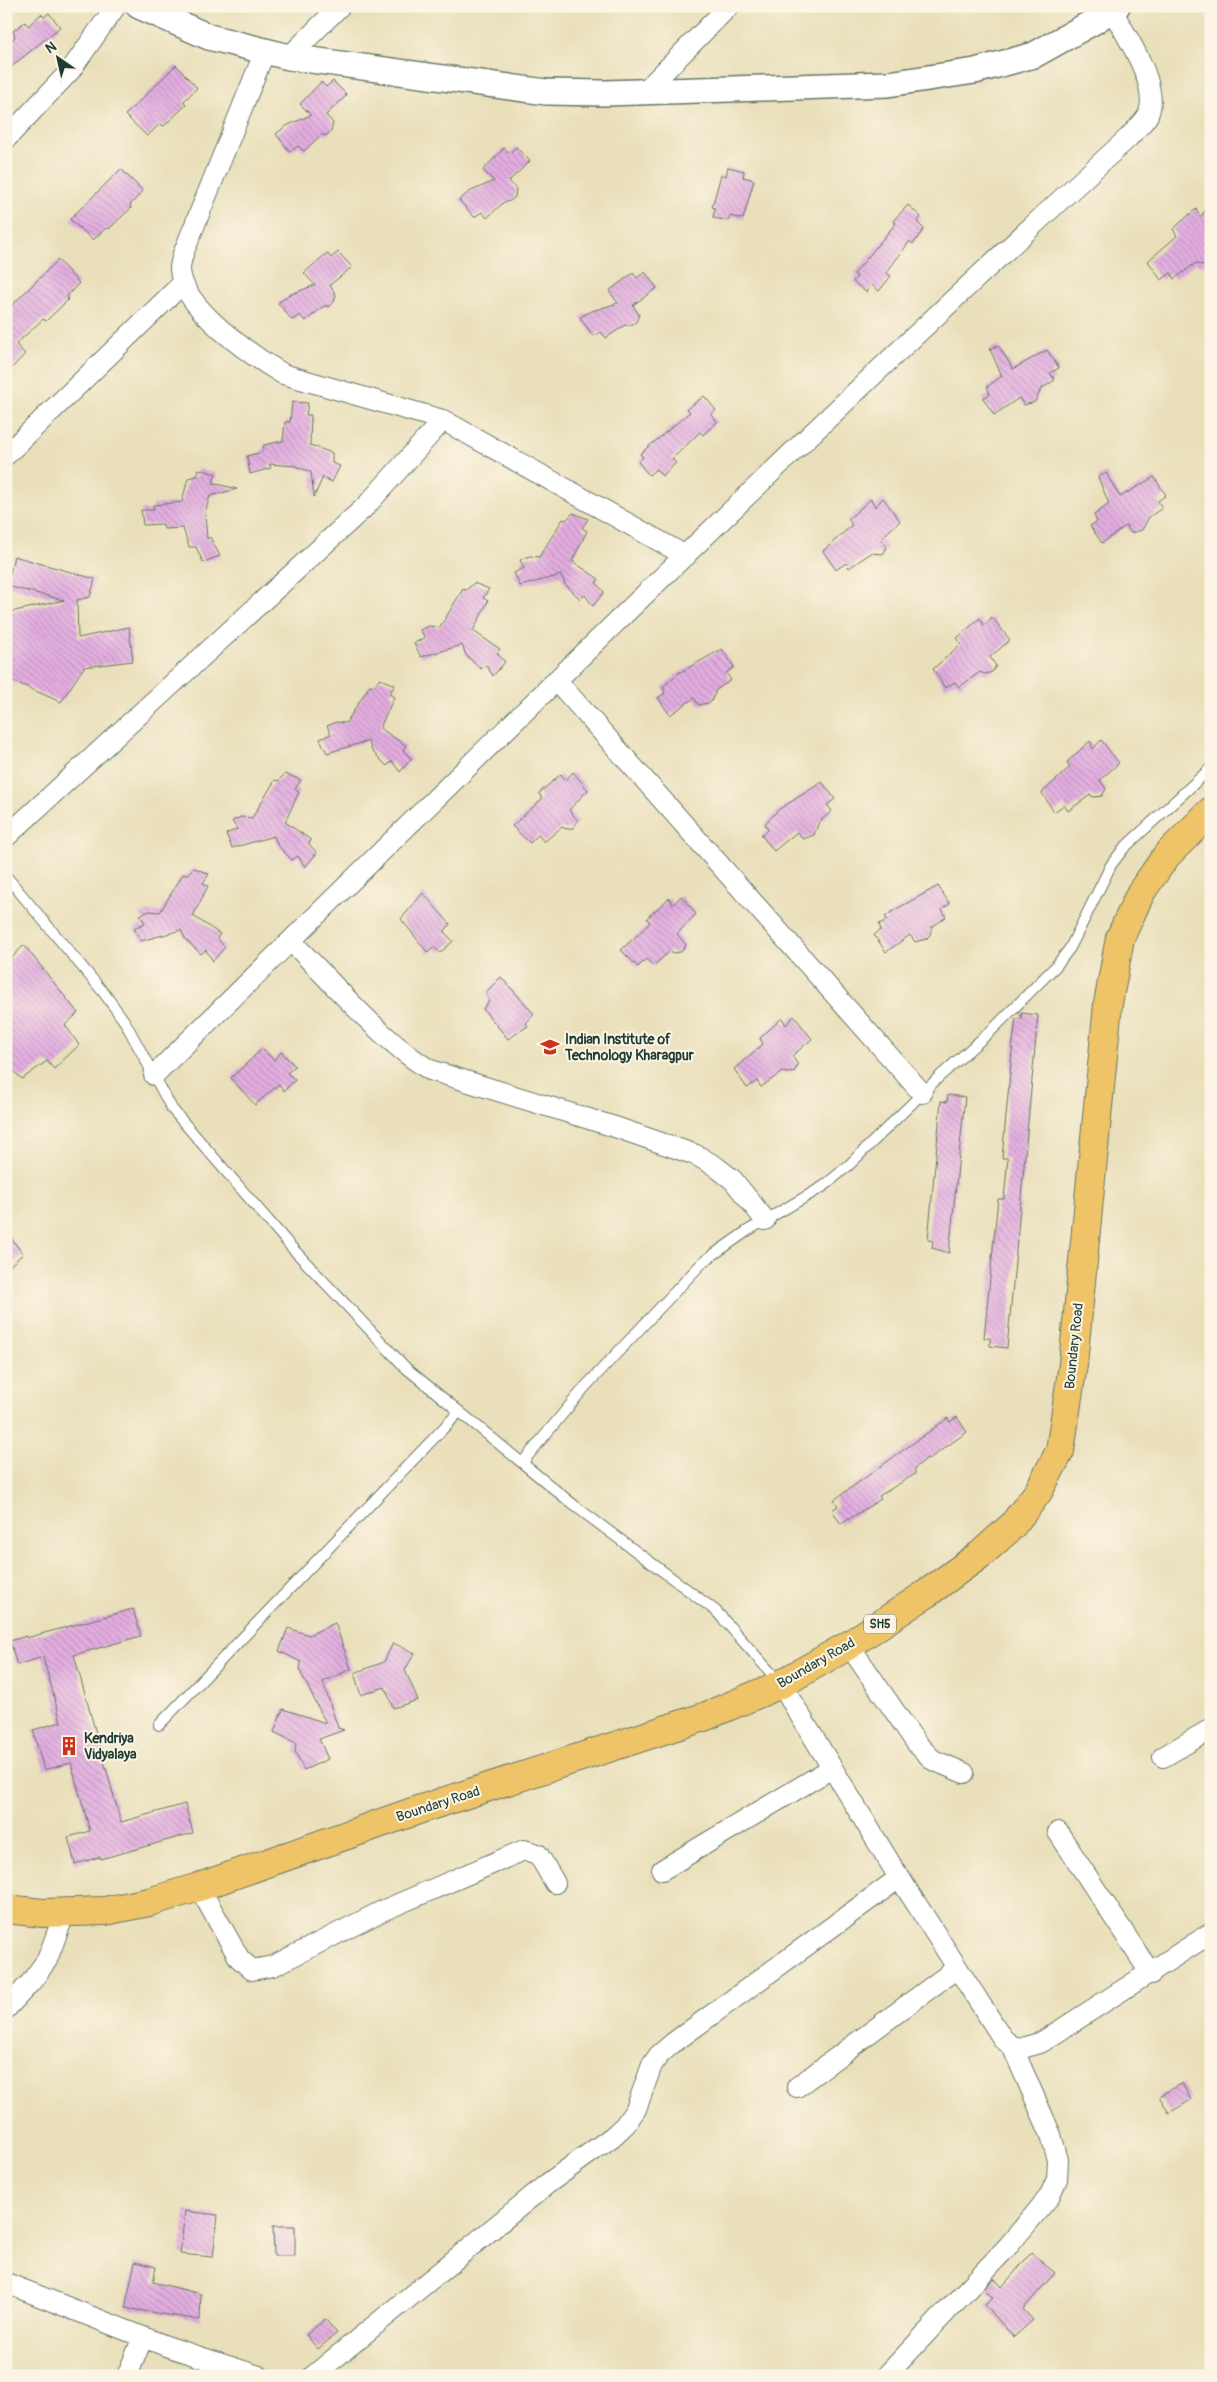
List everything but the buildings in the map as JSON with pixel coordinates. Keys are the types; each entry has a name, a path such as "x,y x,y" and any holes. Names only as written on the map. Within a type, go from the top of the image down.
{"main road":[{"name":"Boundary Road","path":"6,1909 44,1913 105,1911 149,1902 199,1887 421,1809 704,1717 781,1684 848,1645 967,1565 1012,1526 1038,1492 1060,1451 1073,1364 1108,1004 1120,938 1141,892 1167,855 1211,811"}],"street":[{"path":"6,139 70,71 116,6"},
{"path":"139,6 209,37 277,54 546,92 644,92 888,84 975,71 1034,55 1115,8 1150,84 1152,101 1148,116 1128,138 981,272 556,680 154,1075"},
{"path":"340,6 277,54 183,254 180,269 183,283 192,300 206,317 283,374 443,420 686,556"},
{"path":"644,92 729,6"},
{"path":"6,456 183,283"},
{"path":"6,837 366,506 443,420"},
{"path":"556,680 922,1094"},
{"path":"291,941 392,1042 413,1060 430,1070 632,1132 696,1155 715,1166 733,1180 765,1220"},
{"path":"848,1645 917,1744 932,1760 964,1773"},
{"path":"781,1684 900,1878 1002,2039 1012,2046 1023,2048 1042,2042 1151,1974 1211,1933"},
{"path":"1163,1758 1211,1729"},
{"path":"662,1870 832,1768"},
{"path":"1058,1832 1151,1974"},
{"path":"199,1887 239,1958 252,1970 273,1966 382,1911 524,1850 538,1854 555,1883"},
{"path":"313,2376 547,2184 625,2125 636,2109 652,2065 666,2049 900,1878"},
{"path":"6,2009 31,1982 46,1960 65,1912"},
{"path":"797,2087 957,1968"},
{"path":"886,2376 1009,2245 1049,2196 1057,2179 1058,2160 1050,2135 1012,2046"},
{"path":"6,2283 143,2337 259,2376"},
{"path":"128,2376 143,2337"}],"lane":[{"path":"522,1463 585,1387 703,1262 740,1235 824,1186 849,1165 993,1029 1056,966 1076,936 1111,865 1124,848 1211,768"},
{"path":"6,876 104,993 125,1022 172,1109 293,1249 406,1368 575,1506 716,1612 781,1684"},
{"path":"160,1725 459,1412"}],"place":[{"name":"Indian Institute of Technology Kharagpur","path":"550,1047"},
{"name":"Kendriya Vidyalaya","path":"69,1746"}]}
